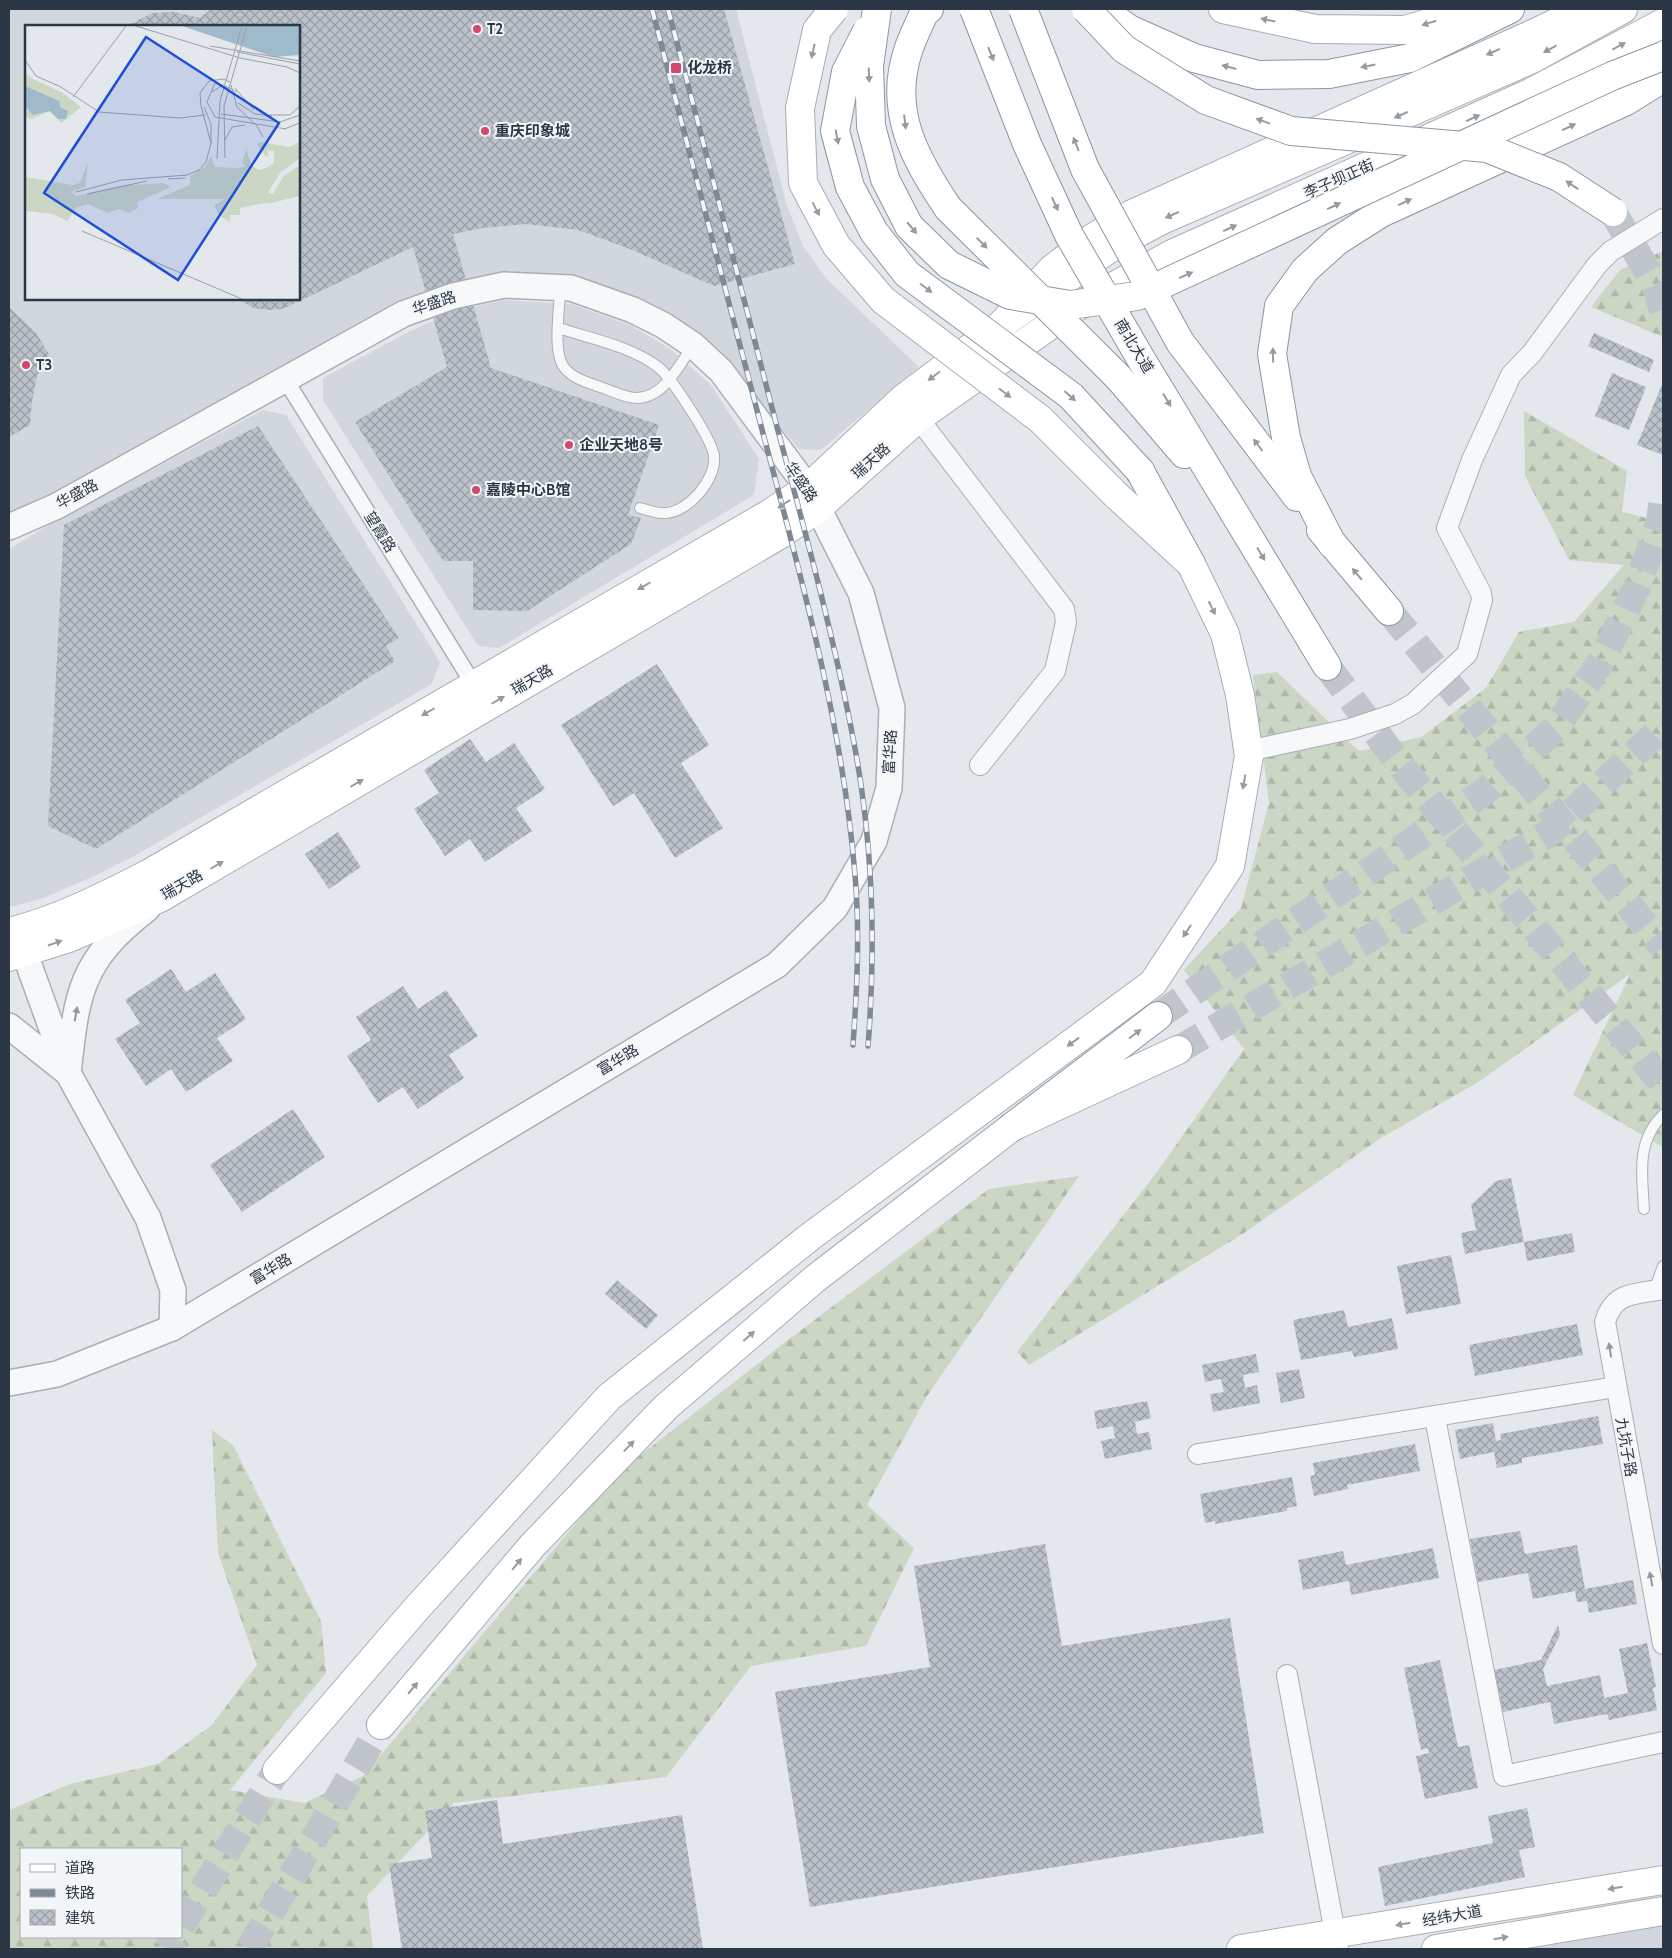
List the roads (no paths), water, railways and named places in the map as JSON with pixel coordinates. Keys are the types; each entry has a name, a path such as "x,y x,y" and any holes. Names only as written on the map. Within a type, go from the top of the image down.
{"main road":[{"path":"834,9 817,30 800,108 803,183 836,245 883,300 1040,419 1116,495 1191,564"},
{"path":"877,9 869,66 871,126 885,179 909,226 949,266 1010,295 1070,305 1137,296 1612,76 1663,56"},
{"path":"277,1770 417,1608 609,1396 811,1236 1153,983 1230,866 1248,751 1240,696 1225,634 1191,564 1140,471 1071,396 907,274 874,232 850,187 835,131 846,72 877,9"},
{"path":"929,9 924,13 908,50 902,91 907,135 922,170 948,208 1118,377 1241,521"},
{"name":"南北大道","path":"974,9 1027,144 1069,235 1141,359 1241,521 1327,666"},
{"path":"1022,9 1085,169 1180,342 1332,544 1389,611"},
{"path":"1086,9 1124,49 1206,100 1291,131 1487,148 1558,177 1613,212"},
{"path":"1101,9 1129,29 1194,58 1258,75 1330,74 1410,58 1510,9"},
{"path":"1223,9 1315,29 1405,30 1475,9"},
{"path":"1001,325 1052,269 1091,239 1130,215 1535,33 1584,9"},
{"path":"1001,325 1113,246 1162,220 1532,59 1623,9"},
{"name":"李子坝正街","path":"1020,346 1074,309 1172,254 1530,93 1663,22"},
{"path":"1332,544 1297,476 1286,438 1272,354 1279,306 1305,270 1337,242 1380,213 1626,101 1663,78"},
{"name":"瑞天路","path":"15,943 69,938 160,898 781,534 904,398 1001,325"},
{"name":"瑞天路","path":"15,943 54,918 148,874 769,514 813,498 918,418 1020,346"},
{"path":"382,1725 532,1546 666,1407 816,1278 1158,1016"},
{"path":"1012,1127 1178,1050"},
{"name":"经纬大道","path":"1241,1949 1337,1942 1663,1880"},
{"name":"经纬大道","path":"1436,1949 1663,1911"}],"street":[{"path":"1248,751 1350,729 1395,714 1413,704 1467,654 1482,600 1482,593 1447,528 1472,460 1511,374 1532,354 1597,265 1611,252 1663,219"},
{"name":"华盛路","path":"9,527 57,506 403,314 453,296 504,286 571,288 633,310 663,325 693,345 721,370 813,498"},
{"name":"望霞路","path":"285,379 474,685"},
{"path":"918,418 1064,609 1066,622 1055,671 980,765"},
{"name":"富华路","path":"9,1383 57,1374 172,1328 777,965 835,908 874,842 889,788 892,708 861,593 813,498"},
{"path":"68,1073 76,1008 83,984 92,964 107,944 120,931 160,898"},
{"path":"15,943 68,1073 148,1218 173,1290 172,1328"},
{"path":"9,1026 68,1073"},
{"name":"九坑子路","path":"1658,1290 1618,1299 1609,1308 1605,1322 1663,1644"},
{"path":"1198,1454 1435,1418 1616,1387"},
{"path":"1435,1418 1504,1776 1663,1742"},
{"path":"1287,1675 1337,1942"}],"lane":[{"path":"560,288 558,352 563,365 580,380 636,398 648,396 670,380 693,345"},
{"path":"559,328 635,354 659,368 670,380 712,444 713,468 705,488 673,512 664,514 640,508"},
{"path":"1644,1209 1641,1160 1652,1125 1663,1115"},
{"path":"1658,1290 1663,1266"}],"tunnel":[{"path":"1613,212 1656,286 1663,310"},
{"path":"1158,1016 1484,792 1555,729 1601,662 1636,589 1660,522 1663,497"},
{"path":"1389,611 1663,947"},
{"path":"1327,666 1397,761 1663,1084"},
{"path":"1178,1050 1551,832 1663,727"},
{"path":"249,1949 381,1725"},
{"path":"182,1924 277,1770"},
{"path":"167,1949 173,1938"}],"railway":[{"path":"652,9 793,545 831,709 849,819 857,896 856,1003 853,1045"},
{"path":"668,9 818,584 854,743 865,818 871,894 872,970 868,1046"}],"place":[{"name":"T2","path":"477,29"},
{"name":"化龙桥","path":"676,68"},
{"name":"重庆印象城","path":"485,131"},
{"name":"T3","path":"26,365"},
{"name":"企业天地8号","path":"569,445"},
{"name":"嘉陵中心B馆","path":"476,490"}]}
